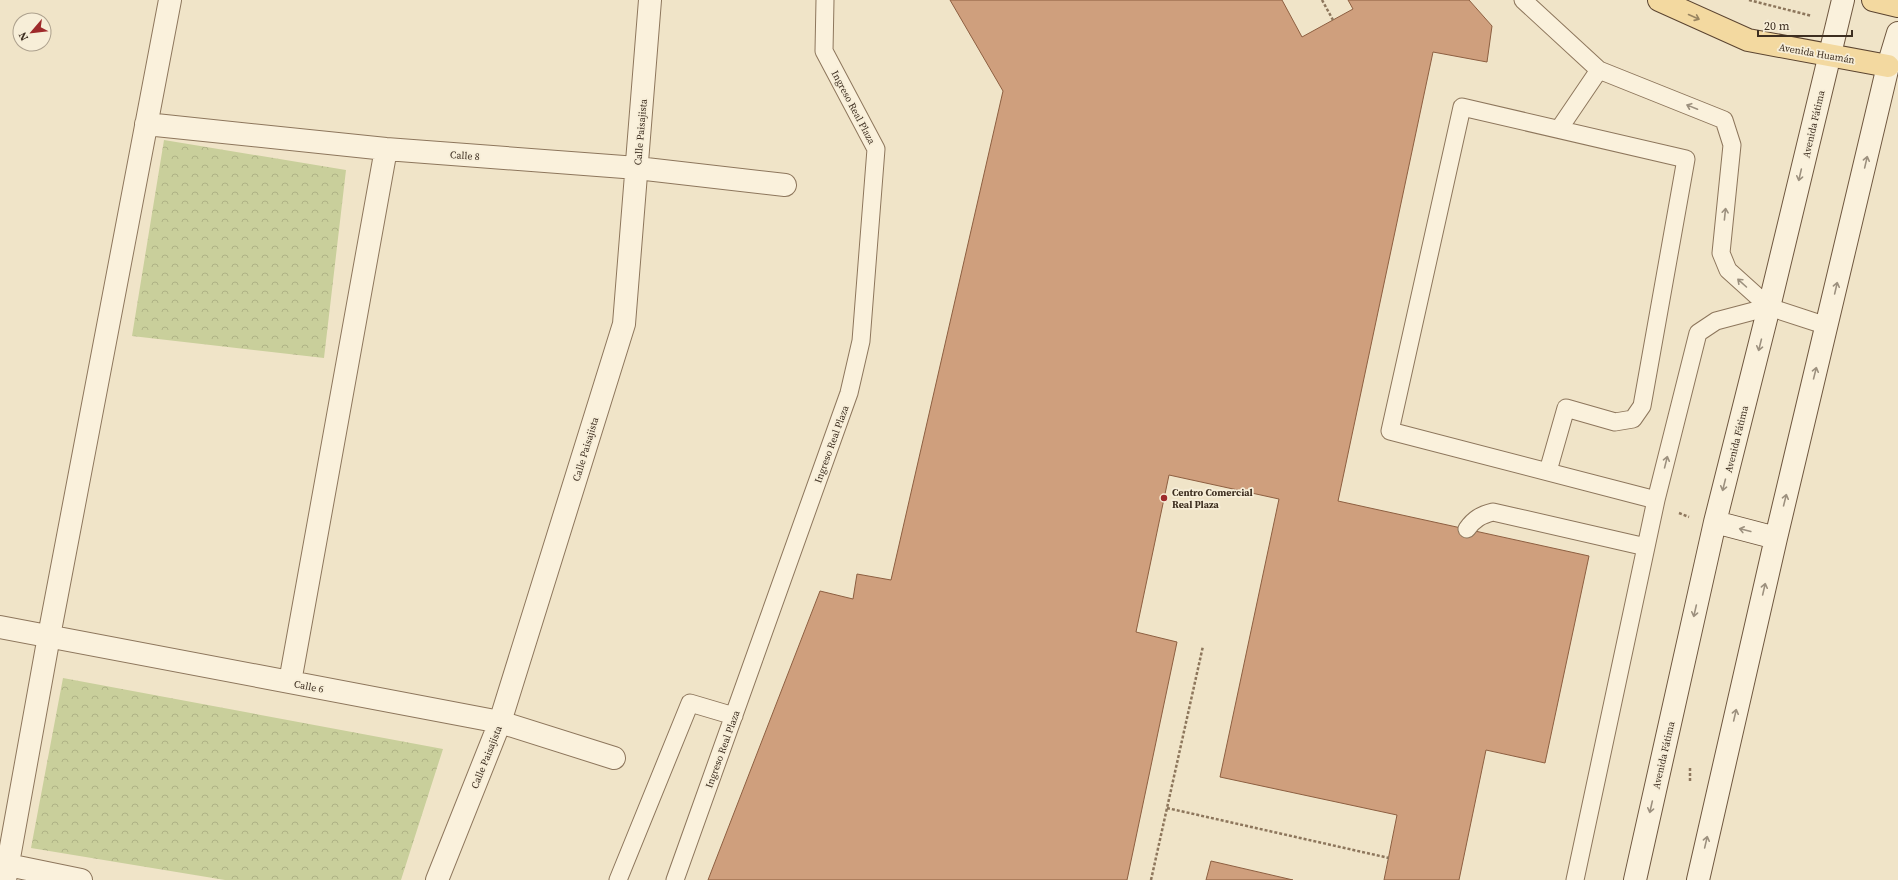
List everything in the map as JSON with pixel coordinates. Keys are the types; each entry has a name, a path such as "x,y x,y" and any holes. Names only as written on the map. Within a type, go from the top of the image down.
{"main road":[{"name":"Avenida Huamán","path":"1659,0 1748,40 1888,66"},
{"path":"1873,0 1898,6"}],"street":[{"path":"81,880 7,873 49,636 170,0"},
{"name":"Calle Paisajista","path":"437,880 500,722 624,324 650,0"},
{"name":"Avenida Fátima","path":"1635,880 1715,522 1769,307 1843,0"},
{"path":"1698,880 1776,538 1888,66 1898,33"},
{"name":"Calle 8","path":"146,124 386,149 637,168 785,185"},
{"path":"290,682 386,149"},
{"path":"1715,522 1776,538"},
{"name":"Calle 6","path":"0,627 500,722 614,758"}],"lane":[{"name":"Ingreso Real Plaza","path":"675,880 849,393 861,341 876,149 824,51 824,0"},
{"path":"1523,0 1599,70 1724,120 1732,145 1721,253 1728,270 1769,307 1827,326"},
{"path":"1559,129 1599,70"},
{"path":"1548,471 1566,408 1615,422 1633,419 1642,406 1686,159 1462,107 1390,430 1656,500"},
{"path":"1575,880 1656,500 1698,333 1716,321 1769,307"},
{"path":"1467,529 1472,522 1480,516 1493,512 1646,547"},
{"path":"618,880 690,702 734,716"}],"path":[{"path":"1322,0 1333,20"},
{"path":"1656,500 1682,515 1715,522"},
{"path":"1151,880 1203,646"},
{"path":"1167,808 1389,858"}],"green space":[{"path":"164,140 346,170 324,358 132,336"},
{"path":"63,678 443,749 401,880 225,880 31,848"}],"building":[{"path":"950,0 1282,0 1302,37 1353,9 1348,0 1469,0 1492,26 1487,62 1433,52 1338,501 1589,556 1545,763 1486,750 1459,880 1384,880 1397,815 1220,777 1279,499 1169,475 1136,632 1177,642 1127,880 708,880 820,591 853,599 857,574 891,580 1003,91"},
{"path":"1211,861 1293,880 1206,880"}],"place":[{"name":"Centro Comercial Real Plaza","path":"1164,498"}]}
